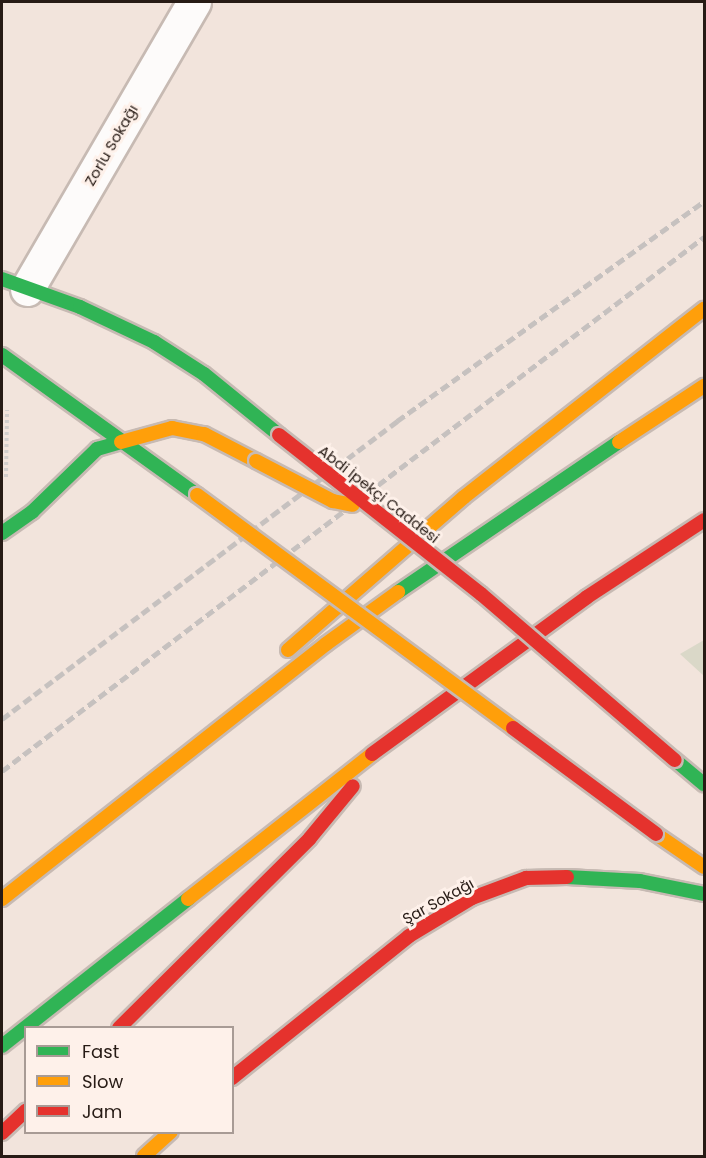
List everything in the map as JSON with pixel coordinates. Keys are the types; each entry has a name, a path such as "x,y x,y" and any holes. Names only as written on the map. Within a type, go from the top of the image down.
{"main road":[{"name":"Abdi İpekçi Caddesi","path":"14,284 80,308 154,342 204,374 367,507 481,594 705,784"},
{"path":"225,720 317,622 464,497 705,309"},
{"path":"2,355 197,495 656,834 705,867"},
{"path":"2,899 225,720 468,542 705,386"},
{"path":"2,533 32,512 97,449 172,428 204,434 333,501 367,507"},
{"path":"27,1026 399,732 587,597 705,520"},
{"path":"121,1026 310,838 399,732"},
{"name":"Şar Sokağı","path":"234,1076 409,936 472,898 526,878 582,877 640,881 705,894"},
{"path":"2,1046 24,1029"},
{"path":"2,1133 24,1113"},
{"path":"144,1156 169,1134"}],"street":[{"name":"Zorlu Sokağı","path":"14,284 194,2"}],"path":[{"path":"6,484 10,404"}],"shaded area":[{"path":"704,640 704,676 680,654"}],"railway":[{"path":"2,719 397,421 704,201"},
{"path":"2,771 704,237"}],"traffic: fast":[{"path":"2,279 80,307 154,342 204,374 279,435"},
{"path":"2,355 197,495"},
{"path":"2,533 32,512 97,449 121,442"},
{"path":"398,592 619,442"},
{"path":"675,760 704,784"},
{"path":"567,877 640,881 704,894"},
{"path":"27,1026 188,899"},
{"path":"2,1046 24,1029"}],"traffic: slow":[{"path":"288,650 464,497 704,309"},
{"path":"619,442 704,386"},
{"path":"121,442 172,428 204,434 256,461"},
{"path":"256,461 333,501 353,505"},
{"path":"197,495 513,728"},
{"path":"2,899 326,644 398,592"},
{"path":"188,899 372,754"},
{"path":"656,834 704,867"},
{"path":"144,1156 169,1134"}],"traffic: jam":[{"path":"279,435 481,594 675,760"},
{"path":"372,754 587,597 704,520"},
{"path":"513,728 656,834"},
{"path":"121,1026 310,838 353,786"},
{"path":"234,1076 409,936 472,898 526,878 567,877"},
{"path":"2,1133 24,1113"}]}
